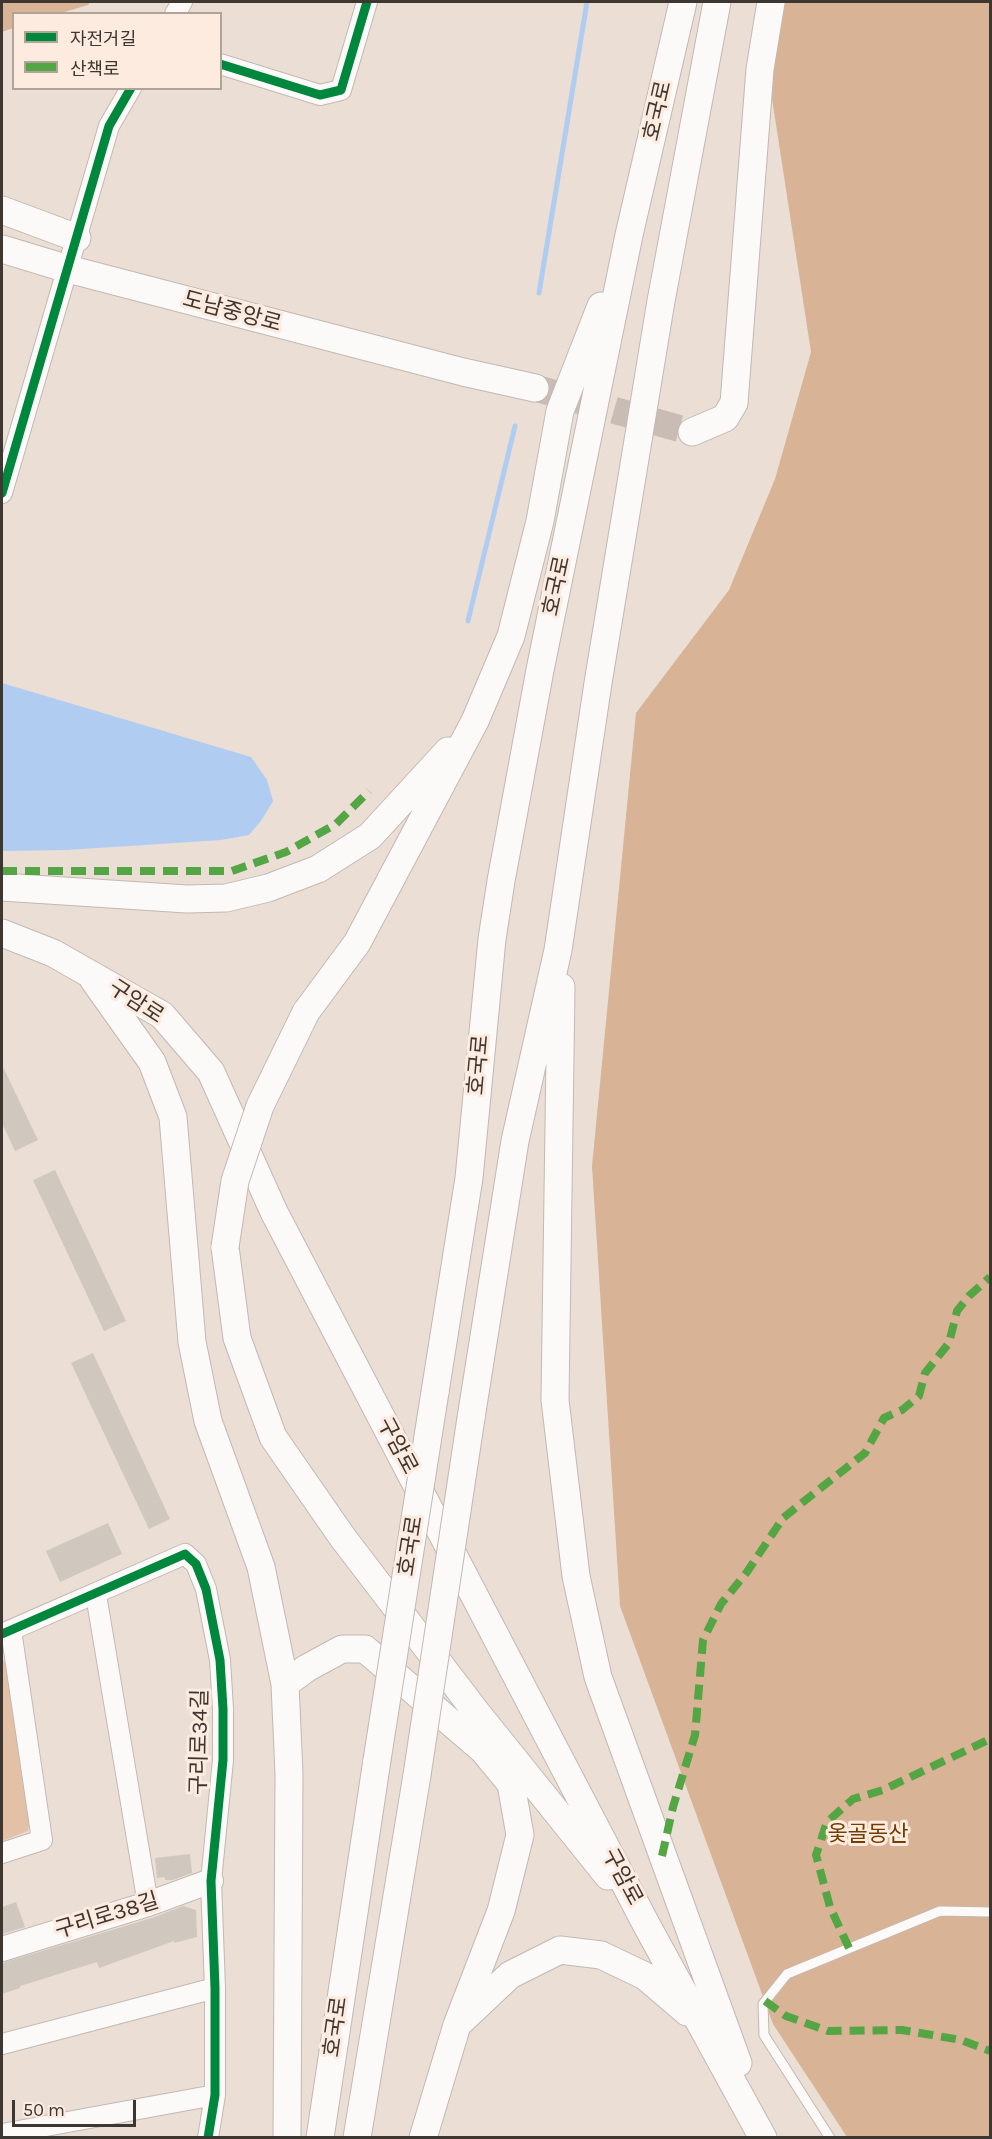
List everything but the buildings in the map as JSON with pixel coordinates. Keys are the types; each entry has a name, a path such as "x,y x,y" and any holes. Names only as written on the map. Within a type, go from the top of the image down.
{"main road":[{"name":"호국로","path":"320,2138 469,1178 492,939 501,882 540,670 629,235 683,2"},
{"name":"호국로","path":"357,2138 417,1775 515,1141 558,950 598,683 657,324 717,2"},
{"path":"692,432 725,418 734,403 760,69 771,2"},
{"path":"2,210 77,238"},
{"path":"629,235 560,411 540,521 511,636 475,721 357,943 306,1012 260,1106 235,1181 225,1247 237,1338 273,1437 343,1538 470,1704 646,1924"},
{"name":"도남중앙로","path":"2,249 68,269 463,372 535,388"},
{"path":"2,887 187,899 226,898 268,888 318,869 370,836 475,721"},
{"name":"구암로","path":"2,933 53,953 162,1015 211,1072 274,1212 646,1924 764,2138"},
{"path":"558,950 561,992 555,1400 576,1576 598,1677 764,2138"},
{"path":"89,974 152,1062 173,1117 192,1342 208,1422 261,1567 285,1684 289,1774 287,2138"},
{"path":"285,1684 307,1668 342,1649 365,1649 483,1750 511,1784 520,1835 501,1911 456,2025 423,2138"},
{"path":"456,2025 510,1975 560,1950 601,1955 645,1976 701,2024"}],"street":[{"path":"222,65 320,94 341,90 367,2"},
{"path":"2,493 108,126 129,90"},
{"name":"구리로34길","path":"6,1632 185,1554 196,1564 206,1589 220,1660 223,1709 223,1760 211,1881 215,1988 215,2095 208,2138"},
{"path":"96,1594 148,1904"},
{"path":"2,1853 42,1840 6,1632"},
{"name":"구리로38길","path":"2,1949 148,1904 211,1881"},
{"path":"2,2044 215,1988"},
{"path":"2,2134 215,2095"}],"lane":[{"path":"830,2138 764,2035 763,2004 787,1974 940,1911 990,1912"}],"shaded area":[{"path":"2,1659 8,1665 30,1822 28,1831 2,1841"}],"green space":[{"path":"2,2 90,2 88,5 64,12 12,12 12,28 2,32"},
{"name":"옻골동산","path":"767,2 990,2 990,2137 847,2137 773,2024 620,1606 592,1166 636,713 729,590 775,479 811,352 761,27"}],"water":[{"path":"2,683 251,757 267,780 273,801 249,835 221,840 67,850 2,851"}],"waterway":[{"path":"539,293 587,2"},
{"path":"468,621 515,426"}],"tunnel":[{"path":"535,388 692,432"}],"marked path":[{"path":"2,871 232,871 286,852 336,824 369,791"},
{"path":"662,1856 673,1807 695,1735 703,1640 721,1604 747,1572 783,1518 865,1453 884,1418 902,1410 919,1396 925,1373 949,1343 957,1311 969,1296 990,1277"},
{"path":"849,1948 830,1907 816,1855 827,1822 853,1799 883,1790 990,1739"},
{"path":"765,2001 786,2016 828,2031 902,2030 961,2040 990,2051"}],"cycle path":[{"path":"222,65 320,95 341,90 367,2"},
{"path":"2,493 109,126 130,90"},
{"path":"2,1634 185,1554 196,1564 206,1589 220,1660 223,1709 223,1760 211,1881 215,1988 215,2095 208,2138"}]}
